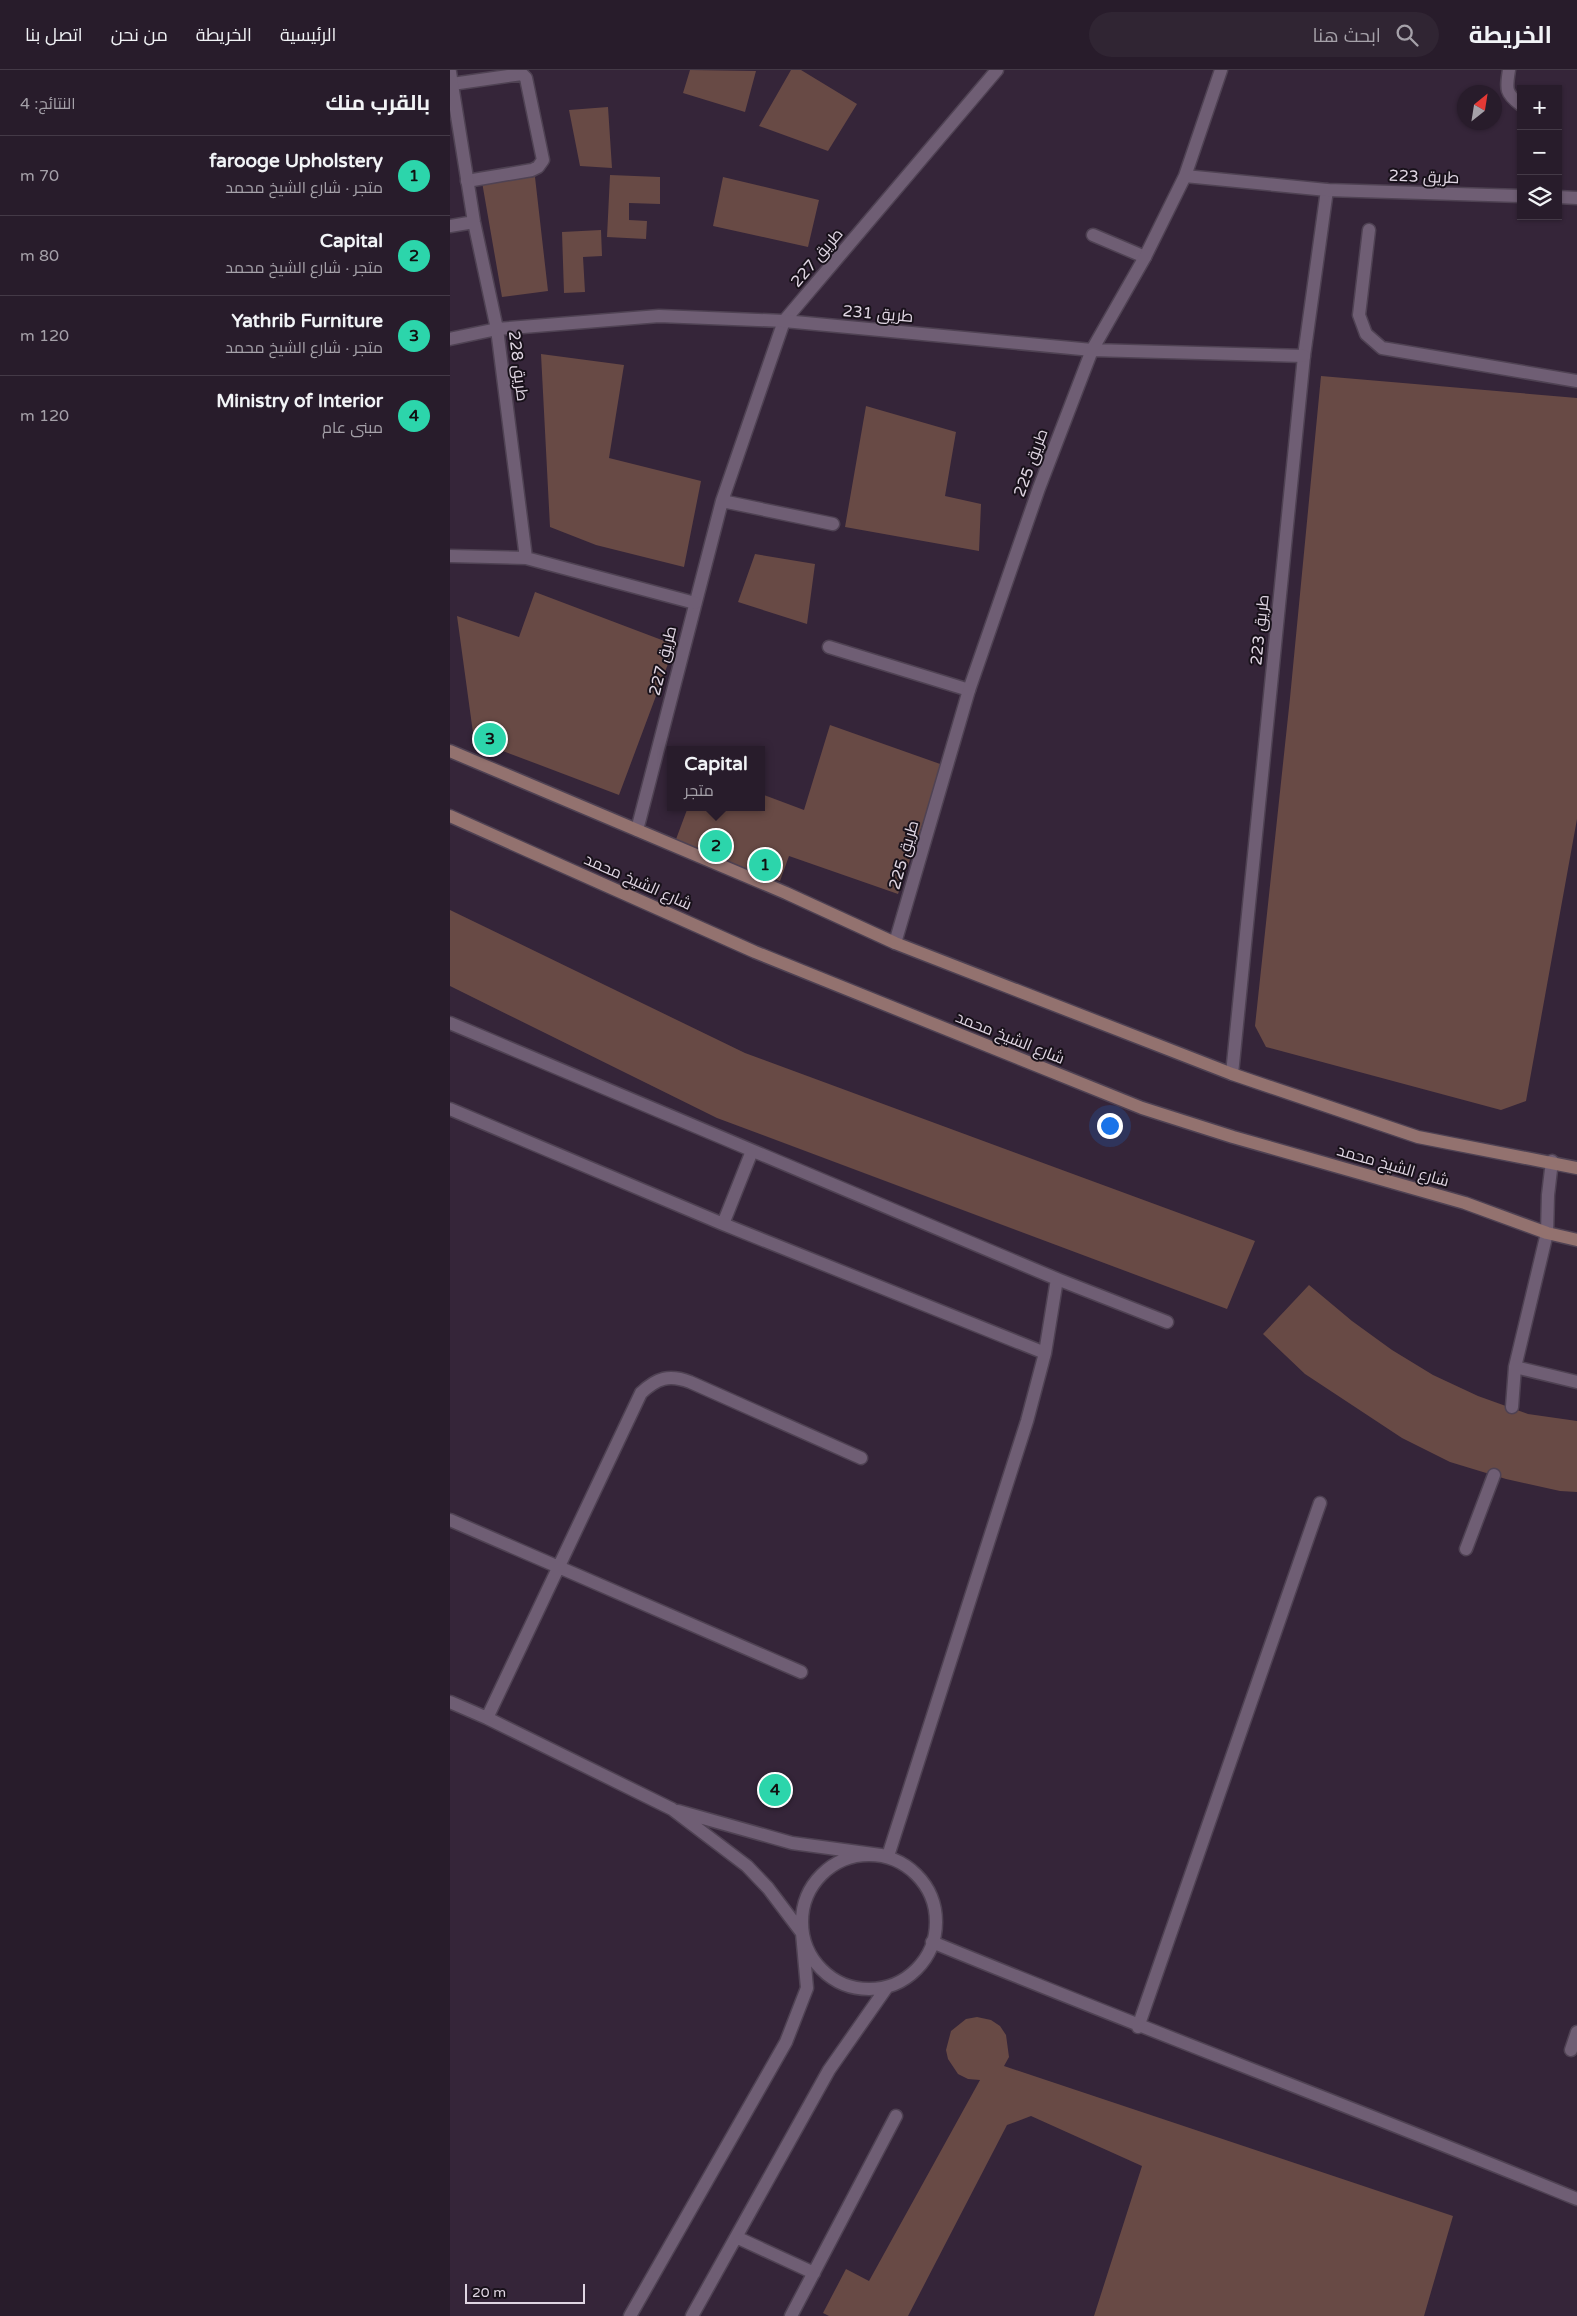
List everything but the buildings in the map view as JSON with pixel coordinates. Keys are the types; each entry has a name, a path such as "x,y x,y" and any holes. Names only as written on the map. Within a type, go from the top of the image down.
{"main road":[{"path":"450,751 786,893 895,943 1232,1074 1418,1137 1577,1168"},
{"name":"شارع الشيخ محمد","path":"450,816 755,952 1142,1108 1242,1140 1465,1203 1547,1233 1577,1240"}],"street":[{"name":"طريق 227","path":"636,830 722,501 784,321 997,70"},
{"name":"طريق 225","path":"895,943 969,690 1039,488 1092,350 1145,257 1185,176 1220,70"},
{"path":"1508,70 1507,92 1517,102"},
{"name":"طريق 228","path":"467,181 532,170 538,167 543,160 526,78 522,74 451,78 467,181 474,222 497,329 526,558"},
{"name":"طريق 223","path":"1185,176 1326,190 1517,196"},
{"name":"طريق 223","path":"1232,1074 1304,356 1326,190"},
{"path":"1562,197 1577,198"},
{"path":"450,226 474,222"},
{"path":"1369,230 1359,315 1366,334 1382,348 1577,381"},
{"path":"1093,235 1145,257"},
{"name":"طريق 231","path":"450,339 497,329 659,316 784,321 1092,350 1304,356"},
{"path":"722,501 833,524"},
{"path":"450,556 526,558 695,603"},
{"path":"829,647 969,690"},
{"path":"450,1023 1056,1279 1167,1322"},
{"path":"450,1109 723,1224 1045,1354"},
{"path":"723,1224 752,1151"},
{"path":"1512,1408 1515,1367 1547,1233 1548,1195 1552,1162"},
{"path":"888,1856 1027,1421 1045,1354 1056,1279"},
{"path":"1515,1367 1577,1382"},
{"path":"487,1718 641,1393 652,1383 664,1377 677,1377 861,1458"},
{"path":"1466,1549 1494,1475"},
{"path":"1138,2027 1320,1503"},
{"path":"450,1520 801,1672"},
{"path":"450,1702 487,1718 672,1810 747,1866 768,1888 802,1933 808,1950 829,1977 856,1988 887,1987 908,1977 928,1955 937,1924 930,1891 911,1868 888,1856 792,1843 672,1810"},
{"path":"630,2316 786,2042 807,1988 802,1933 802,1909 816,1879 834,1864 863,1854 888,1856"},
{"path":"932,1942 1138,2027 1468,2154 1577,2199"},
{"path":"692,2316 829,2070 887,1987"},
{"path":"1571,2050 1577,2032"},
{"path":"791,2316 896,2116"},
{"path":"736,2237 814,2273"}],"place":[{"name":"Yathrib Furniture","path":"490,739"},
{"name":"Capital","path":"716,846"},
{"name":"farooge Upholstery","path":"765,865"},
{"name":"Ministry of Interior","path":"775,1790"}]}
